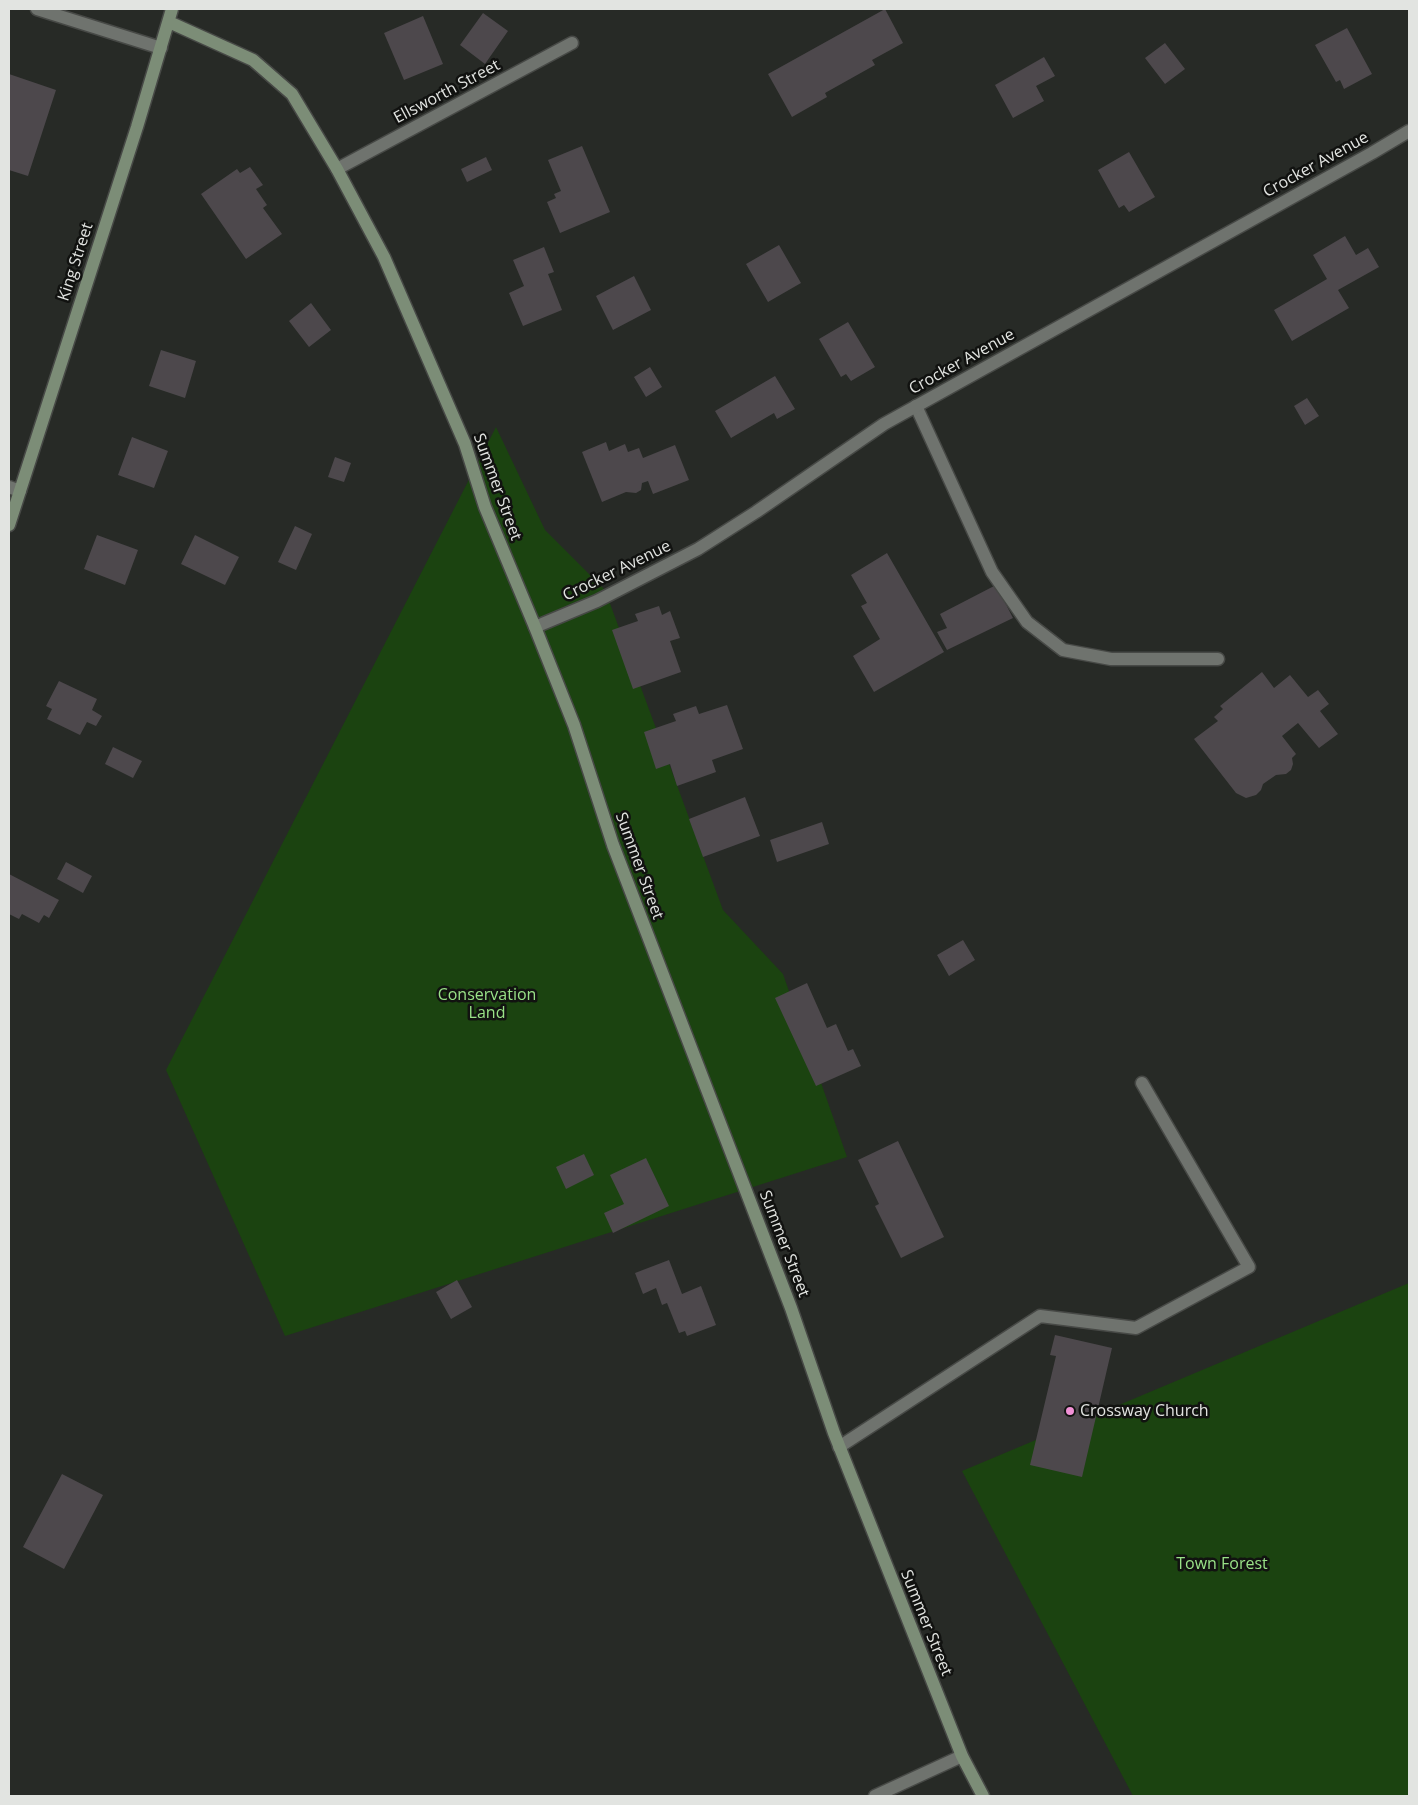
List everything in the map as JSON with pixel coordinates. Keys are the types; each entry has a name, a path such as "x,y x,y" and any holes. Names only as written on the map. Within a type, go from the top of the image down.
{"main road":[{"name":"King Street","path":"9,525 14,489 137,126 172,9"},
{"name":"Summer Street","path":"169,22 253,60 292,94 337,169 384,257 462,436 485,507 574,725 613,845 791,1308 839,1447 962,1756 982,1796"}],"street":[{"path":"37,9 161,48"},
{"name":"Ellsworth Street","path":"337,169 572,43"},
{"name":"Crocker Avenue","path":"535,626 597,600 698,548 756,512 884,424 1364,158 1409,131"},
{"path":"916,406 992,572 1027,622 1063,650 1111,659 1218,659"},
{"path":"839,1447 1040,1316 1136,1328 1249,1267 1142,1083"},
{"path":"875,1796 962,1756"}],"green space":[{"name":"Conservation Land","path":"496,427 545,530 605,590 723,910 783,974 847,1157 285,1336 166,1070"},
{"name":"Town Forest","path":"1409,1283 1409,1796 1133,1796 962,1471"}],"building":[{"path":"885,9 903,43 872,60 875,65 825,93 827,97 792,117 768,74"},
{"path":"483,13 508,31 485,64 460,45"},
{"path":"423,16 443,64 404,80 384,33"},
{"path":"1347,28 1372,74 1344,89 1340,80 1336,82 1315,45"},
{"path":"1165,43 1185,69 1165,84 1145,58"},
{"path":"1044,57 1055,76 1036,86 1044,101 1013,118 995,85"},
{"path":"9,74 56,90 28,176 9,170"},
{"path":"582,146 610,212 560,233 547,202 556,198 554,194 561,191 548,160"},
{"path":"1129,152 1155,197 1129,212 1124,205 1119,208 1098,170"},
{"path":"486,157 492,170 467,182 461,169"},
{"path":"250,167 263,185 256,189 267,205 263,208 282,234 246,259 201,194 237,169 240,173"},
{"path":"1345,236 1356,255 1368,248 1379,267 1338,290 1349,308 1292,341 1274,310 1327,279 1313,255"},
{"path":"779,245 801,283 768,302 746,264"},
{"path":"544,247 554,272 548,274 562,310 523,326 509,293 524,286 513,260"},
{"path":"634,276 651,310 613,330 596,296"},
{"path":"311,303 331,330 309,347 289,321"},
{"path":"848,322 875,367 851,381 846,374 841,377 819,339"},
{"path":"161,350 196,361 185,398 149,386"},
{"path":"650,367 662,387 646,397 634,377"},
{"path":"775,376 795,409 777,419 774,413 731,438 715,411"},
{"path":"1307,398 1319,416 1305,425 1294,406"},
{"path":"132,437 168,451 154,488 118,475"},
{"path":"606,442 609,451 625,444 628,452 639,448 643,458 675,445 689,480 653,494 648,481 642,483 641,490 636,493 626,492 602,502 582,452"},
{"path":"335,457 351,463 344,482 328,477"},
{"path":"295,526 312,534 296,570 278,562"},
{"path":"97,535 138,550 125,585 84,569"},
{"path":"195,535 239,557 225,585 181,564"},
{"path":"887,553 944,652 874,692 853,656 880,639 861,606 867,603 851,575"},
{"path":"996,585 1013,618 947,650 937,632 947,628 940,614"},
{"path":"659,606 662,615 670,611 680,638 670,641 681,672 633,689 612,630 638,621 635,614"},
{"path":"1262,672 1274,688 1290,675 1308,697 1318,690 1329,704 1320,711 1338,734 1319,748 1298,723 1282,736 1296,754 1292,758 1291,770 1286,774 1276,775 1263,784 1261,790 1256,795 1246,798 1236,793 1194,739 1218,721 1214,717 1223,709 1220,706"},
{"path":"59,681 97,699 92,710 102,716 96,726 87,722 80,735 47,719 52,709 46,706"},
{"path":"727,705 743,749 712,760 716,772 677,786 670,764 656,769 644,732 676,721 673,714 696,706 699,714"},
{"path":"113,747 142,761 133,778 105,764"},
{"path":"745,797 760,836 703,857 689,819"},
{"path":"822,822 829,844 777,862 770,840"},
{"path":"66,862 92,876 83,893 57,879"},
{"path":"9,874 59,900 49,918 44,915 39,923 22,914 19,919 9,914"},
{"path":"963,940 975,960 949,976 937,955"},
{"path":"807,983 827,1028 836,1024 848,1051 853,1049 861,1066 816,1086 775,998"},
{"path":"898,1141 944,1237 901,1258 875,1206 879,1204 858,1160"},
{"path":"584,1154 594,1175 566,1189 556,1167"},
{"path":"646,1158 669,1206 613,1233 604,1213 624,1204 610,1175"},
{"path":"669,1260 682,1294 701,1286 716,1325 687,1336 685,1331 679,1333 667,1303 662,1305 656,1288 643,1294 635,1273"},
{"path":"457,1280 472,1307 451,1319 436,1292"},
{"name":"Crossway Church","path":"1055,1335 1112,1348 1082,1477 1030,1465 1056,1356 1050,1355"},
{"path":"62,1474 103,1495 64,1569 23,1547"}],"place":[{"name":"Crossway Church","path":"1070,1411"}]}
